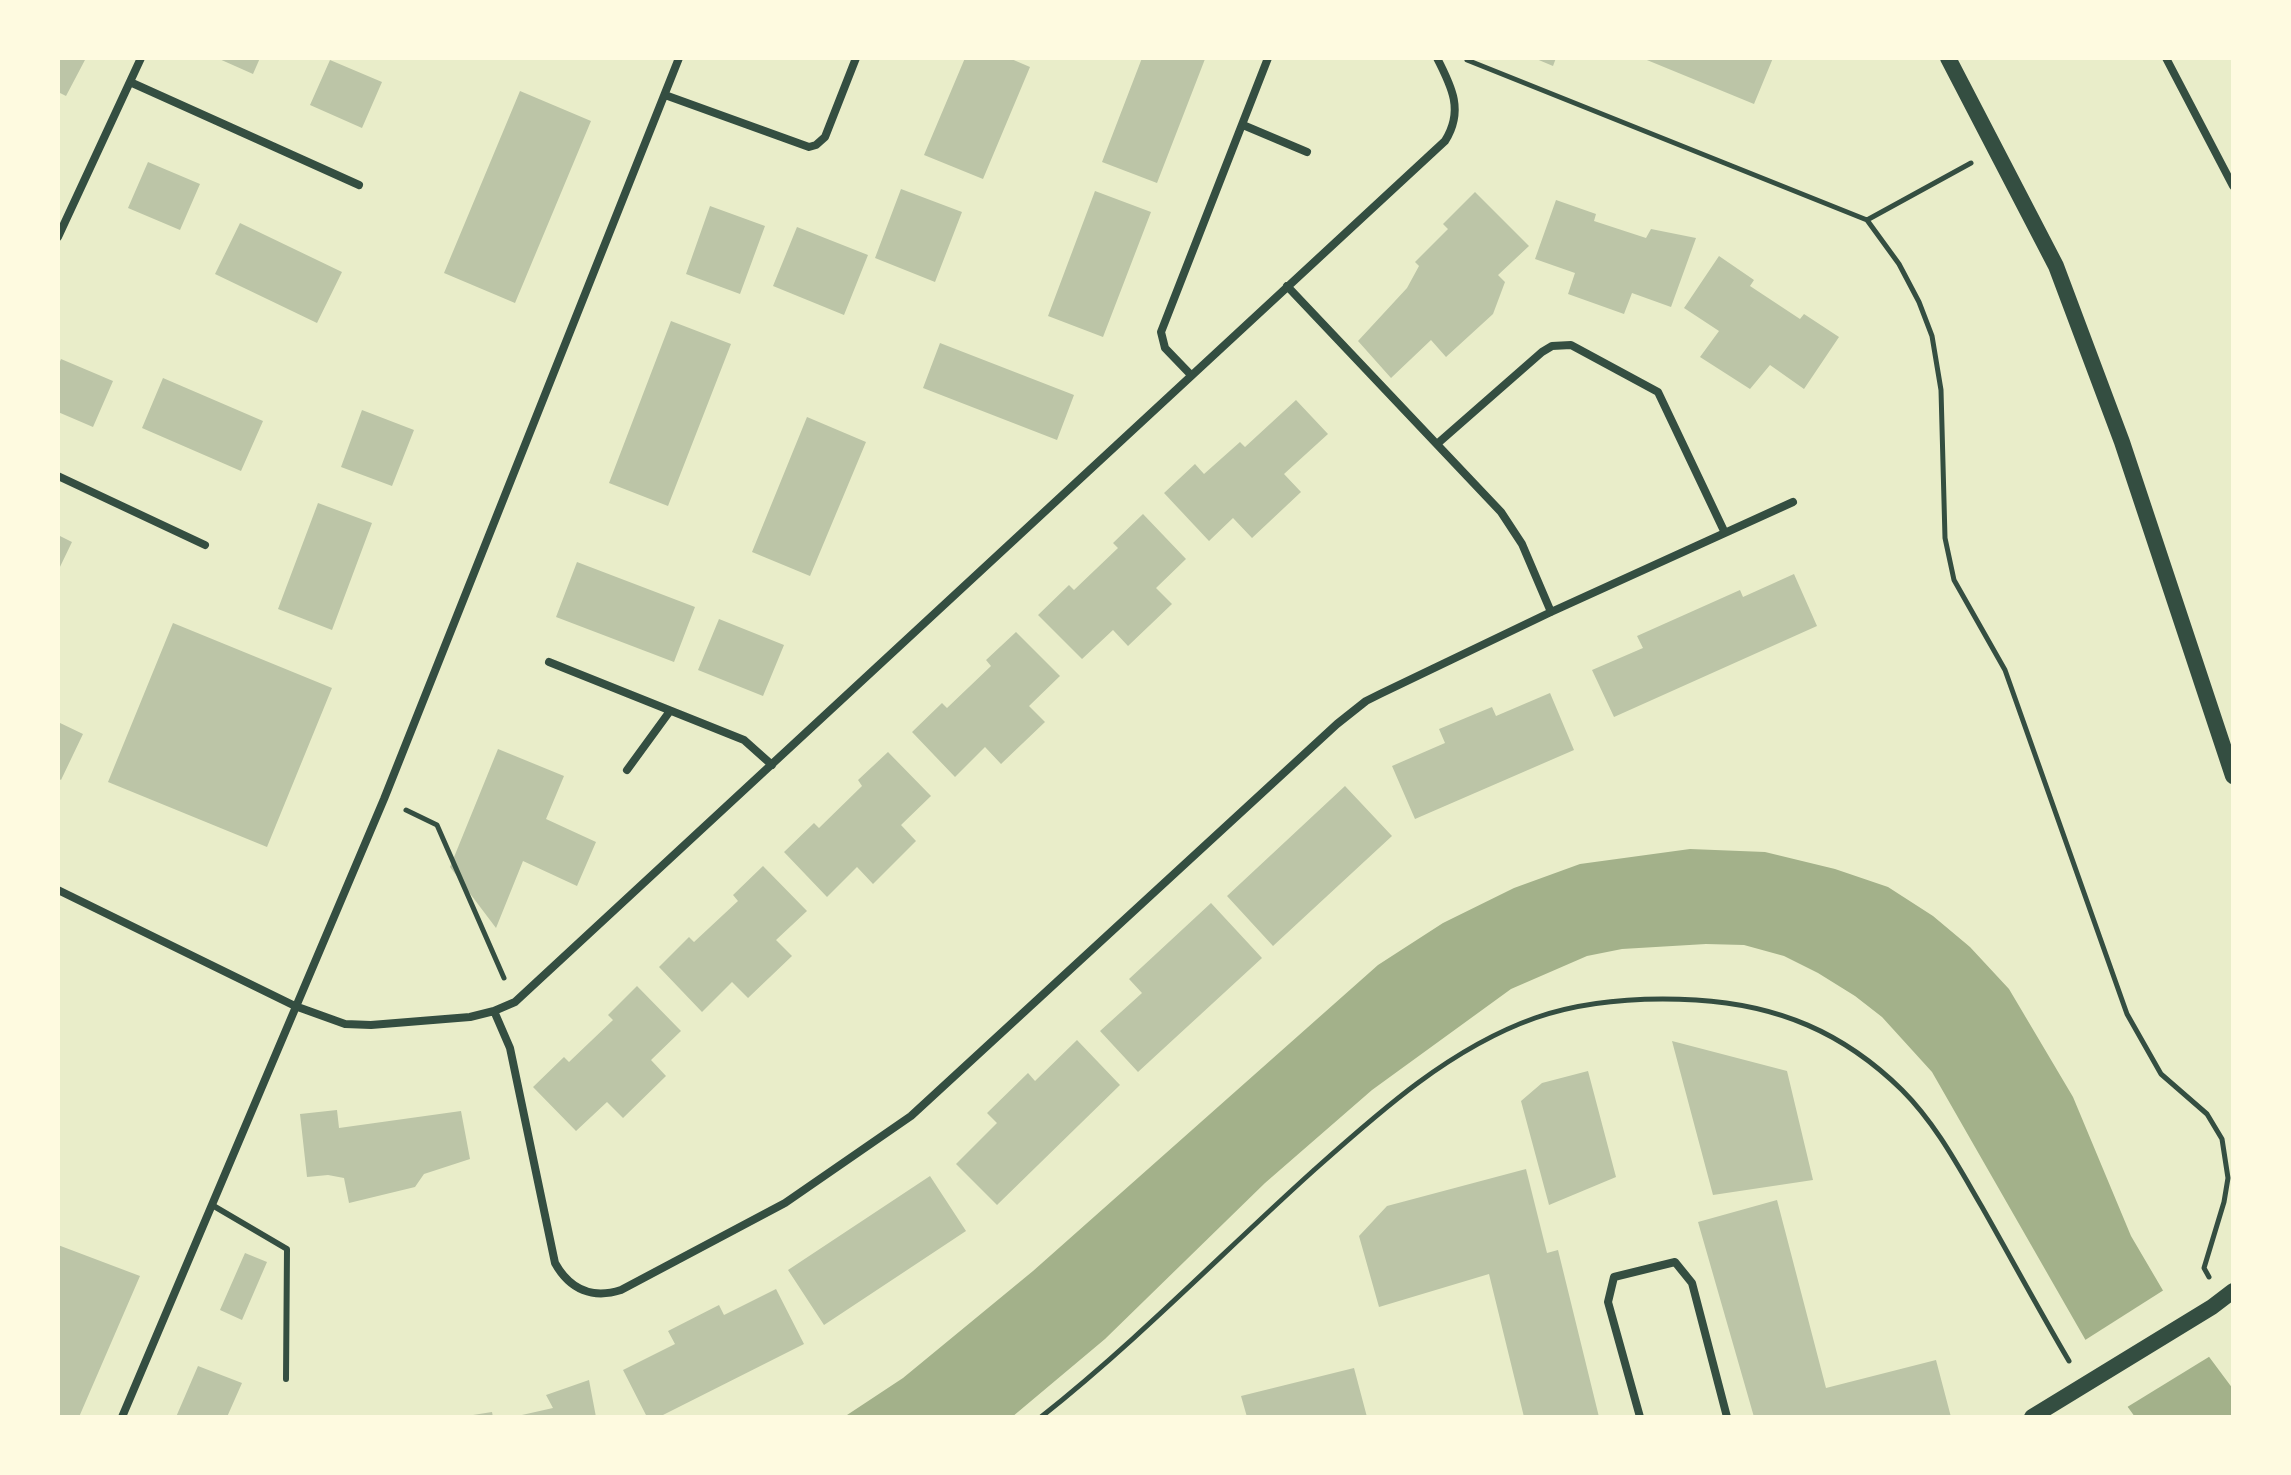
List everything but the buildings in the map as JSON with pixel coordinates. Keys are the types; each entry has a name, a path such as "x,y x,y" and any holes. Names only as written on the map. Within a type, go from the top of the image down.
{"main road":[{"path":"1948,58 2056,266 2122,442 2233,776"},
{"path":"2032,1417 2075,1393 2228,1294"}],"street":[{"path":"58,237 141,58"},
{"path":"122,1417 384,799 665,95 678,60 668,58"},
{"path":"665,95 809,147 825,137 856,58"},
{"path":"1191,375 1165,348 1161,332 1268,58"},
{"path":"58,890 295,1006 333,1021 356,1026 470,1017 515,1002 1445,141 1455,119 1456,107 1451,85 1437,58"},
{"path":"2166,58 2233,186"},
{"path":"130,82 359,185"},
{"path":"1243,125 1307,152"},
{"path":"1287,286 1510,523 1551,612"},
{"path":"1437,444 1542,352 1552,346 1571,345 1658,392 1725,533"},
{"path":"58,476 205,545"},
{"path":"494,1011 510,1048 555,1263 567,1281 588,1293 599,1295 621,1290 737,1231 792,1198 901,1123 1337,724 1366,701 1551,612 1793,502"},
{"path":"549,662 744,740 772,765"},
{"path":"627,770 670,711"},
{"path":"1640,1417 1608,1302 1614,1277 1675,1262 1692,1283 1727,1417"}],"lane":[{"path":"212,1205 287,1249 286,1379"}],"path":[{"path":"1462,58 1867,220 1899,264 1923,310 1932,336 1941,390 1945,538 1954,580 2005,670 2127,1014 2161,1074 2207,1114 2222,1139 2228,1178 2204,1268 2228,1294"},
{"path":"1867,220 1996,149"},
{"path":"384,799 437,825 515,1002"},
{"path":"1041,1417 1141,1332 1358,1130 1424,1080 1489,1038 1534,1018 1634,998 1710,1001 1784,1014 1825,1032 1866,1058 1903,1091 1940,1136 2064,1352"}],"shaded area":[{"path":"1690,849 1765,852 1835,869 1888,887 1933,916 1970,947 2009,989 2073,1097 2131,1236 2175,1311 2233,1389 2233,1417 2135,1417 2109,1381 1932,1072 1882,1017 1818,973 1784,956 1744,945 1706,944 1622,949 1587,956 1511,989 1372,1090 1265,1183 1105,1339 1012,1417 844,1417 903,1378 1033,1271 1378,965 1443,923 1514,888 1580,864"}],"pier":[{"path":"2167,1288 2212,1355 2124,1409 2082,1342"}]}
